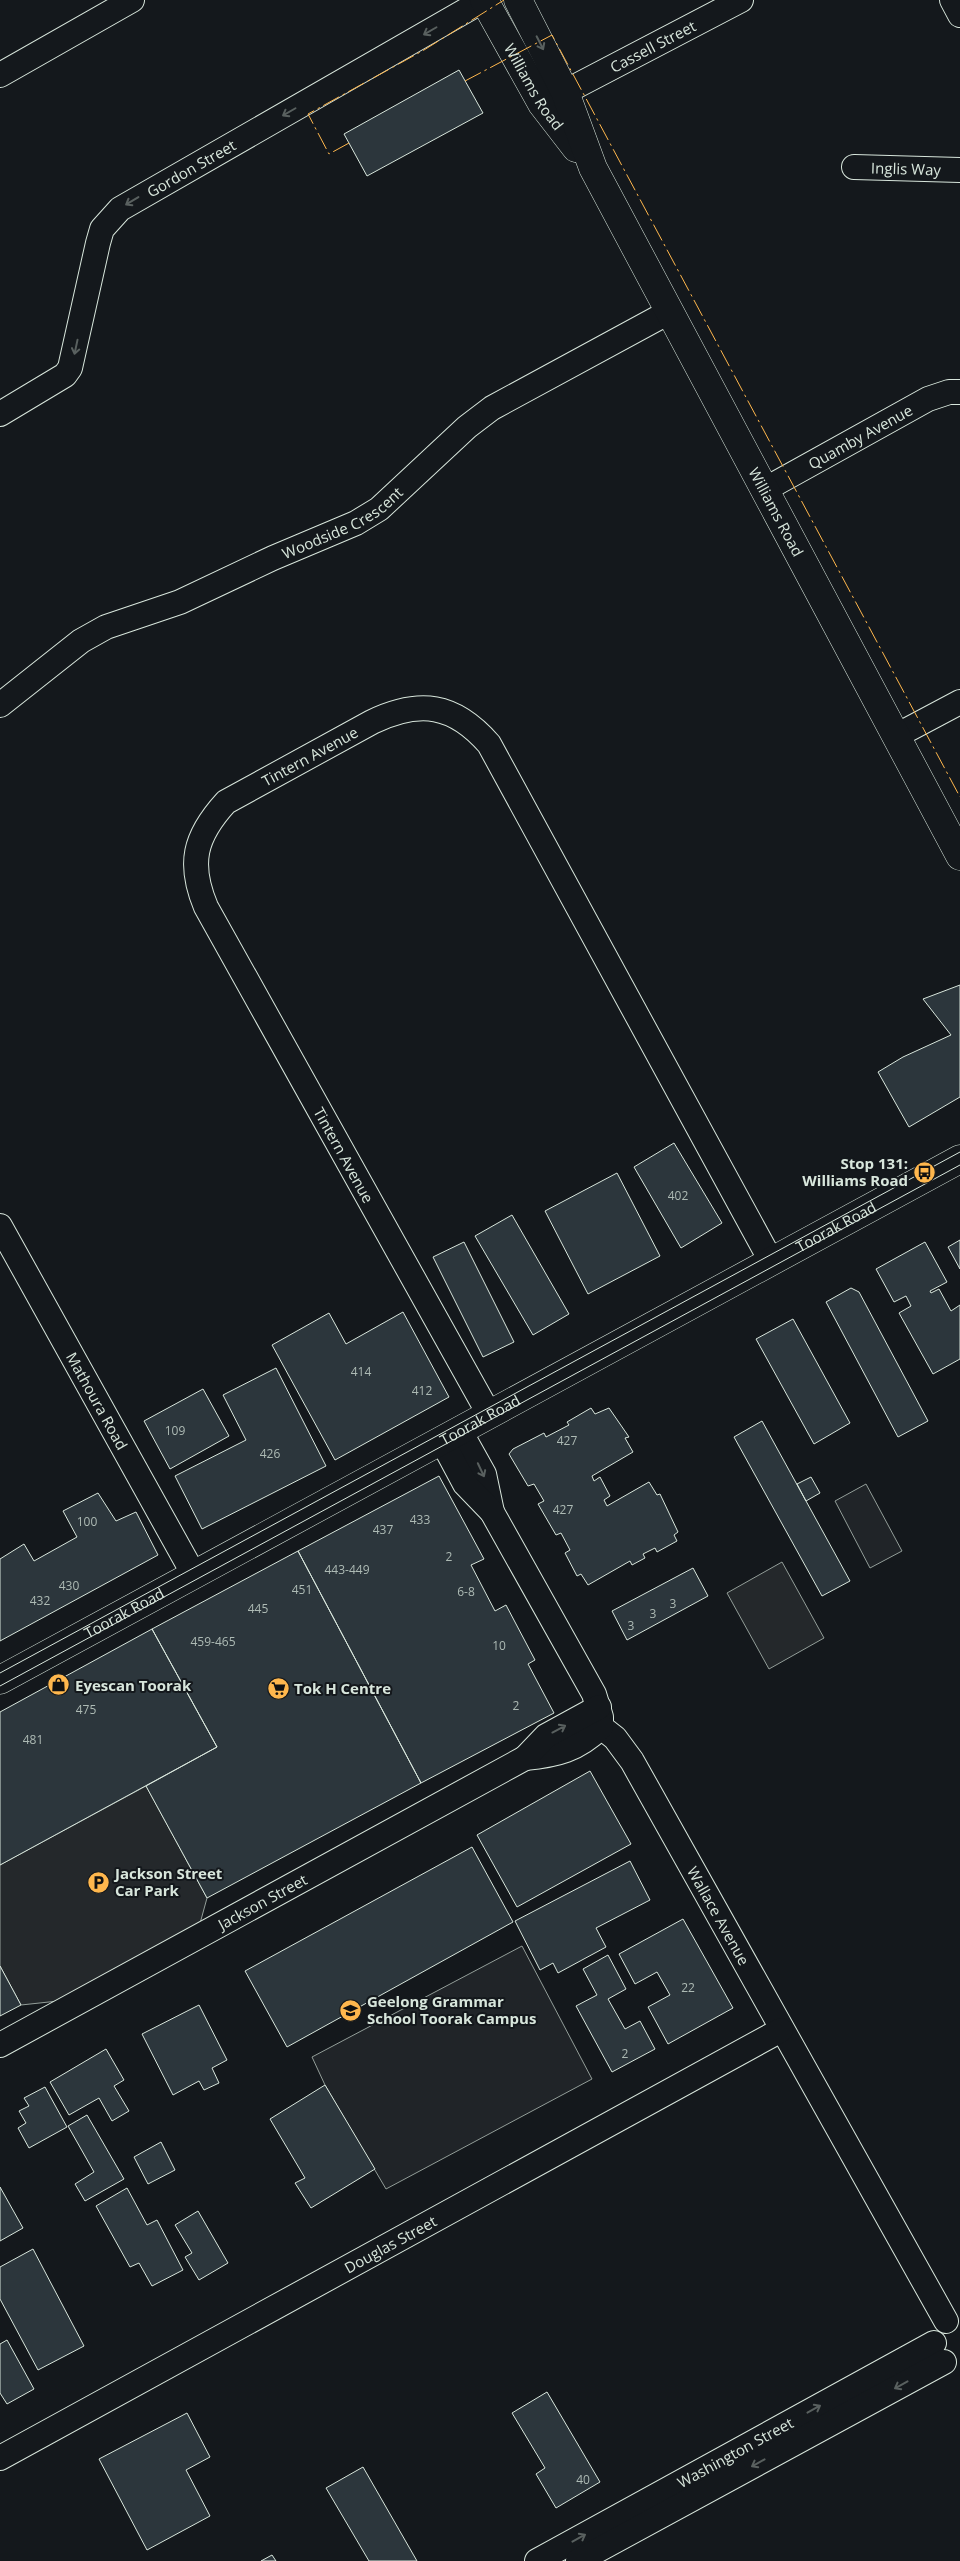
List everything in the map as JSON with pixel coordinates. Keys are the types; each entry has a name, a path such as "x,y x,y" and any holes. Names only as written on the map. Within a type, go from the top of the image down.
{"main road":[{"name":"Williams Road","path":"484,0 554,98 593,168 960,856"},
{"name":"Williams Road","path":"518,0 554,98"},
{"name":"Toorak Road","path":"0,1680 960,1159"}],"street":[{"path":"0,76 132,0"},
{"name":"Gordon Street","path":"0,414 57,380 70,368 102,229 120,209 484,0"},
{"name":"Cassell Street","path":"554,98 741,0"},
{"path":"952,0 960,15"},
{"name":"Inglis Way","path":"854,167 960,170"},
{"name":"Woodside Crescent","path":"0,705 37,673 89,636 139,615 180,602 272,558 356,523 379,508 467,427 492,408 669,312"},
{"name":"Quamby Avenue","path":"764,490 928,399 949,392 960,392"},
{"path":"896,736 960,702"},
{"name":"Tintern Avenue","path":"489,1414 211,916 200,892 195,874 201,836 226,802 313,754 385,716 411,708 429,707 445,711 475,728 499,761 771,1261"},
{"name":"Mathoura Road","path":"0,1226 194,1575"},
{"name":"Wallace Avenue","path":"451,1436 484,1474 492,1512 600,1717 632,1760 781,2030 953,2320"},
{"name":"Jackson Street","path":"0,2045 525,1758 546,1736 600,1717"},
{"name":"Douglas Street","path":"0,2458 781,2030"},
{"path":"946,2357 937,2330 953,2320"},
{"name":"Washington Street","path":"537,2561 946,2357"},
{"name":"Washington Street","path":"578,2561 946,2357"}],"shaded area":[{"path":"866,1484 902,1551 870,1568 835,1501"},
{"path":"782,1562 824,1638 769,1669 727,1593"},
{"name":"Jackson Street Car Park","path":"146,1786 207,1898 196,1938 86,1998 21,2005 0,1966 0,1865"},
{"path":"522,1946 592,2079 386,2189 325,2085 312,2057"}],"building":[{"path":"459,70 483,113 367,176 344,134"},
{"path":"960,985 960,1097 909,1127 878,1072 903,1057 951,1035 923,999"},
{"path":"674,1143 722,1223 681,1248 634,1167"},
{"path":"617,1173 660,1256 588,1294 545,1211"},
{"path":"512,1215 569,1314 533,1335 475,1236"},
{"path":"960,1240 960,1269 948,1247"},
{"path":"464,1242 514,1342 483,1357 433,1257"},
{"path":"925,1242 947,1282 930,1291 931,1293 939,1289 951,1311 960,1305 960,1359 933,1374 899,1313 911,1306 906,1296 894,1302 876,1269"},
{"path":"851,1288 859,1292 928,1421 898,1437 826,1302"},
{"path":"403,1312 449,1397 335,1460 272,1345 329,1313 346,1344"},
{"path":"793,1319 850,1423 814,1444 756,1339"},
{"path":"276,1368 326,1466 202,1529 175,1476 246,1440 223,1395"},
{"path":"203,1389 229,1436 170,1469 144,1421"},
{"path":"591,1408 595,1414 609,1408 629,1437 625,1438 633,1452 592,1476 594,1481 600,1477 610,1496 604,1500 607,1506 649,1482 657,1495 660,1494 678,1532 674,1535 677,1541 657,1552 655,1548 643,1554 645,1558 632,1565 630,1561 588,1585 581,1574 577,1576 565,1553 570,1550 561,1533 556,1535 538,1504 544,1501 534,1484 528,1486 509,1454 513,1449 544,1433 546,1437 569,1425 567,1422"},
{"path":"762,1421 850,1581 822,1596 734,1437"},
{"path":"439,1476 484,1559 471,1565 495,1611 506,1605 535,1660 528,1664 554,1713 421,1783 298,1551"},
{"path":"811,1477 820,1493 806,1501 797,1484"},
{"path":"98,1493 116,1521 136,1512 158,1555 0,1641 0,1559 24,1544 34,1561 77,1537 63,1511"},
{"name":"Tok H Centre","path":"298,1551 421,1783 207,1898 146,1786 217,1747 152,1629"},
{"path":"693,1568 708,1596 627,1640 612,1611"},
{"path":"152,1629 217,1747 0,1865 0,1712"},
{"path":"590,1771 631,1844 517,1907 477,1835"},
{"path":"472,1847 513,1922 287,2047 245,1971"},
{"path":"630,1861 650,1900 596,1928 606,1947 558,1973 553,1963 540,1970 515,1921"},
{"path":"683,1919 733,2008 668,2044 648,2007 670,1995 657,1972 635,1984 619,1954"},
{"path":"608,1955 626,1989 608,1999 625,2029 640,2021 655,2049 612,2072 576,2006 597,1995 583,1969"},
{"path":"0,1966 21,2005 0,2016"},
{"path":"199,2005 227,2060 212,2068 219,2083 204,2090 199,2081 173,2095 142,2034"},
{"path":"106,2049 124,2080 114,2086 129,2111 112,2121 99,2098 69,2115 50,2082"},
{"path":"325,2085 375,2169 311,2208 295,2183 305,2178 270,2119"},
{"path":"45,2087 67,2127 29,2148 18,2128 26,2123 19,2111 29,2106 24,2098"},
{"path":"87,2115 124,2179 85,2201 75,2184 94,2172 68,2126"},
{"path":"161,2142 175,2170 148,2184 134,2157"},
{"path":"0,2187 23,2228 0,2241"},
{"path":"127,2188 147,2225 157,2220 183,2270 152,2286 139,2263 130,2267 96,2206"},
{"path":"198,2211 228,2263 199,2280 185,2257 192,2253 175,2225"},
{"path":"33,2249 84,2346 38,2370 0,2299 0,2267"},
{"path":"7,2340 34,2389 7,2404 0,2393 0,2344"},
{"path":"547,2392 600,2482 556,2508 536,2474 545,2468 512,2413"},
{"path":"187,2413 210,2457 186,2470 210,2516 147,2550 99,2459"},
{"path":"363,2467 417,2561 369,2561 326,2488"},
{"path":"272,2555 276,2561 261,2561"}],"tram line":[{"path":"0,1673 960,1152"},
{"path":"0,1686 960,1165"}],"power":[{"path":"349,143 329,154 308,114 424,50 504,0"},
{"path":"465,81 552,35 960,797"}],"place":[{"name":"Stop 131: Williams Road","path":"924,1172"},
{"name":"Eyescan Toorak","path":"59,1685"},
{"name":"Tok H Centre","path":"278,1688"},
{"name":"Jackson Street Car Park","path":"99,1882"},
{"name":"Geelong Grammar School Toorak Campus","path":"351,2010"}]}
